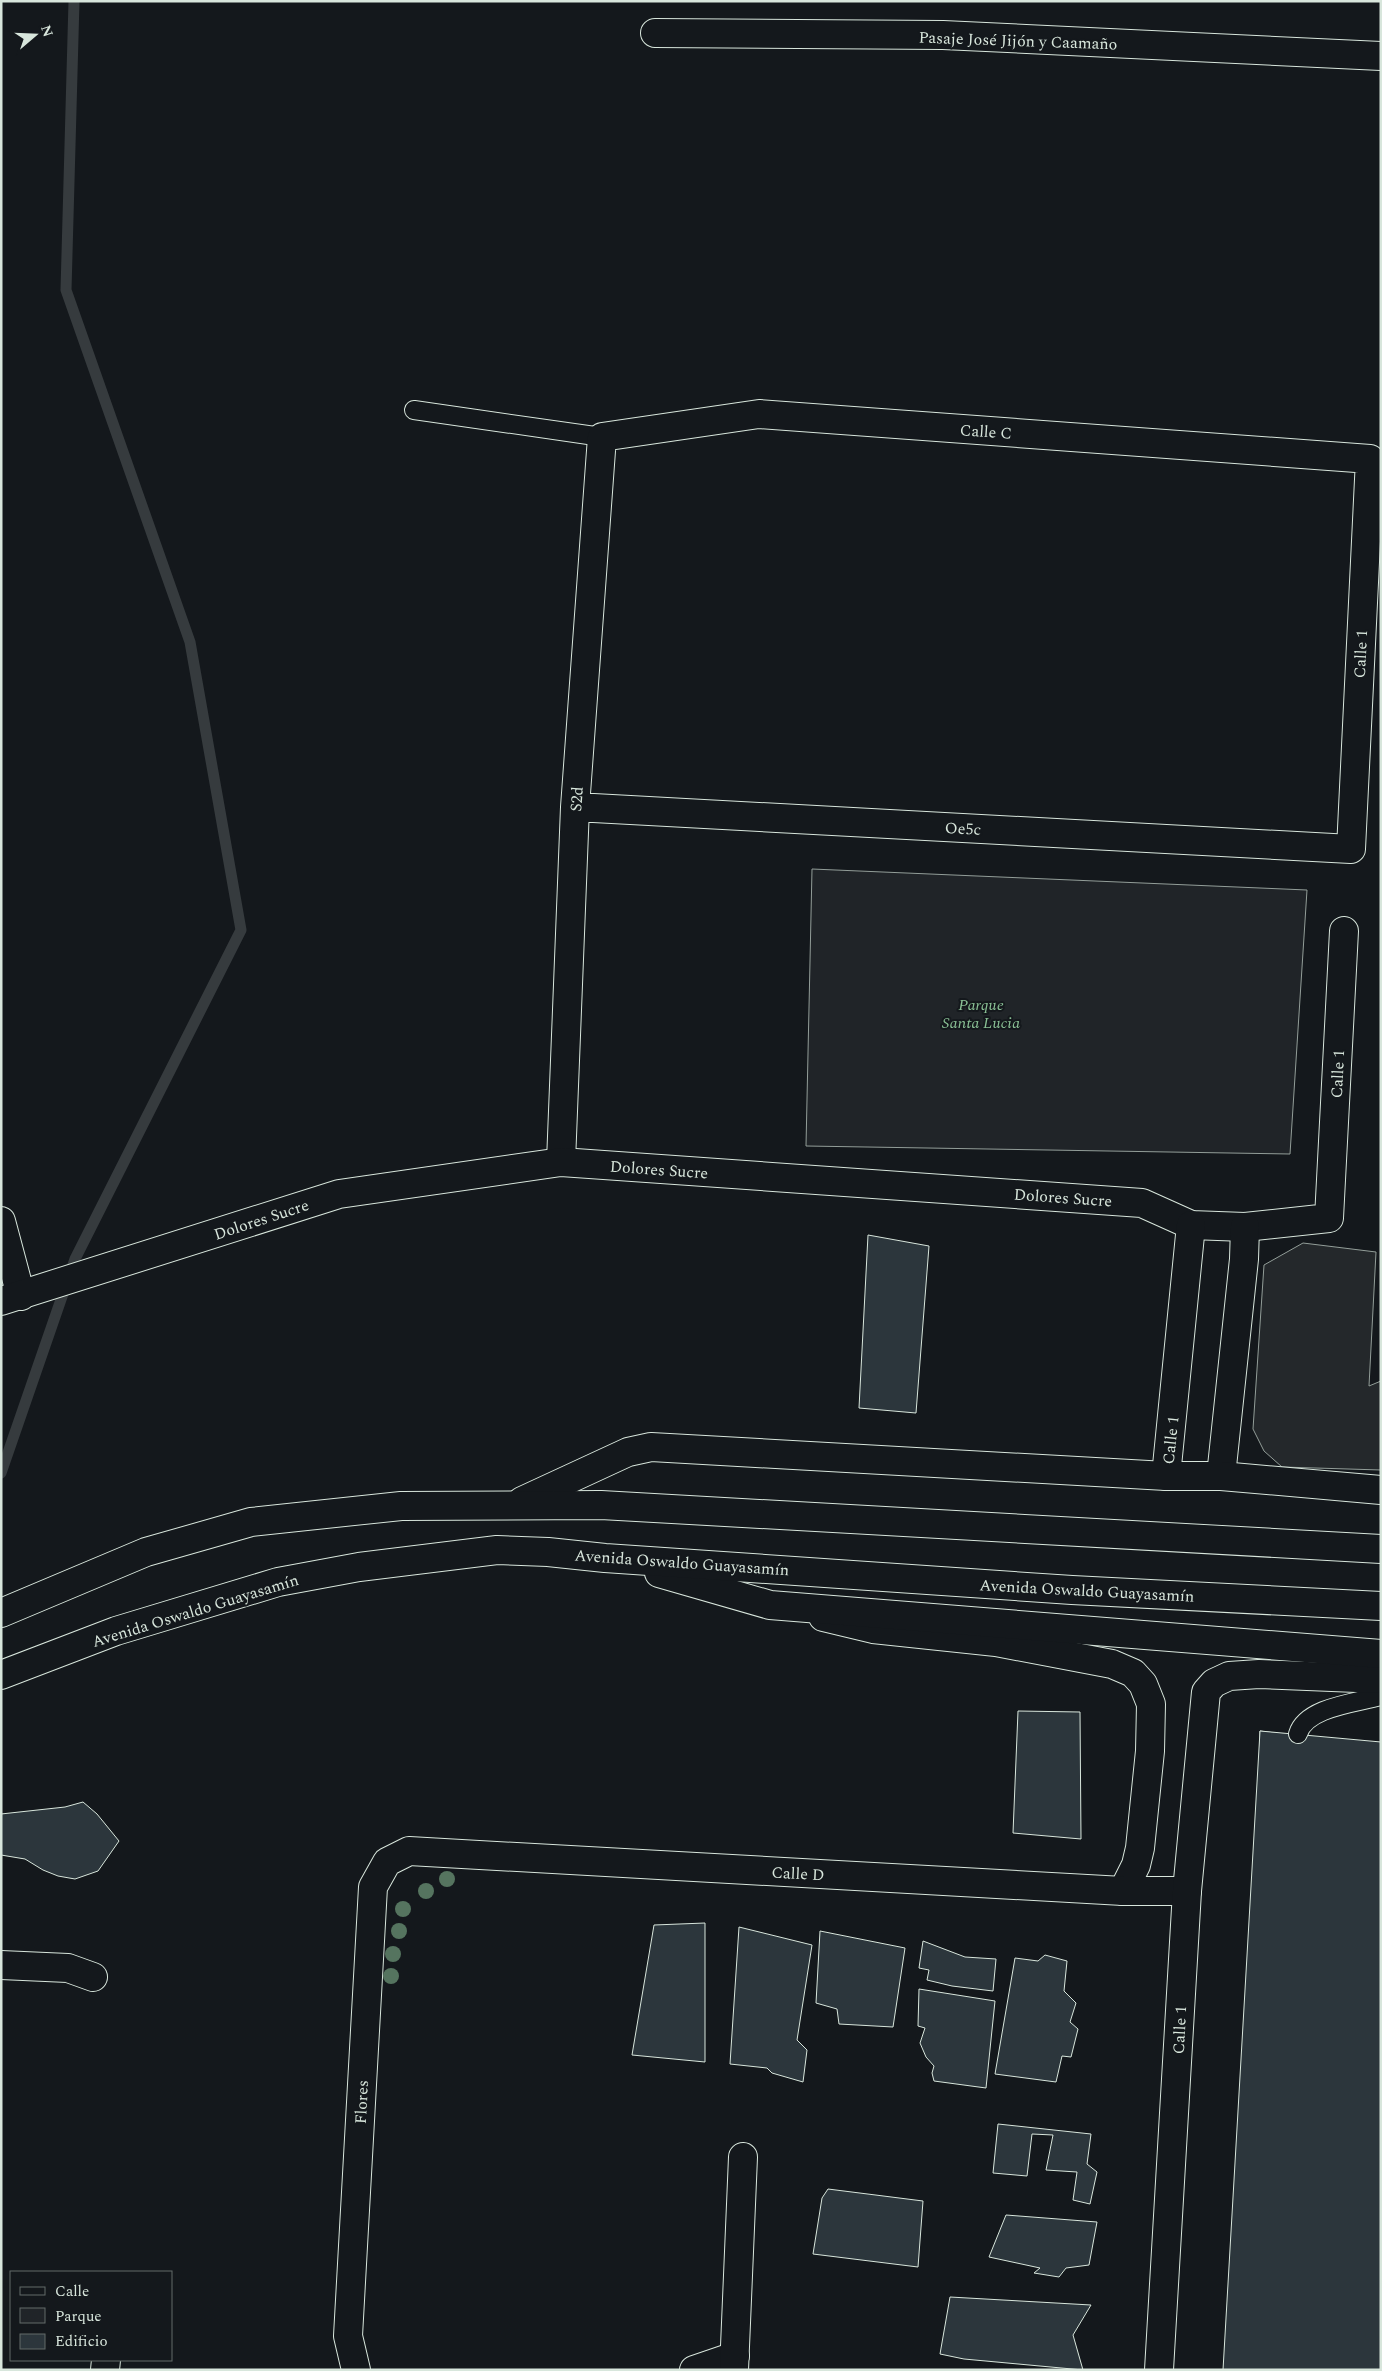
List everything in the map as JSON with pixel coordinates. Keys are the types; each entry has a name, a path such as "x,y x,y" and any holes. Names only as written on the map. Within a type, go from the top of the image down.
{"street":[{"name":"Pasaje José Jijón y Caamaño","path":"655,33 942,36 1381,56"},
{"name":"Calle C","path":"602,437 759,414 1370,459"},
{"name":"S2d","path":"561,1162 576,807 602,437"},
{"name":"Calle 1","path":"1351,849 1370,459"},
{"name":"Oe5c","path":"576,807 1351,849"},
{"name":"Calle 1","path":"1329,1218 1344,931"},
{"name":"Dolores Sucre","path":"11,1299 339,1194 561,1162 1142,1203 1191,1225 1245,1227 1329,1218"},
{"path":"1,1222 11,1299"},
{"name":"Calle 1","path":"1166,1476 1191,1225"},
{"path":"1221,1476 1244,1259 1245,1227"},
{"path":"514,1505 628,1452 650,1447 1166,1476 1221,1476 1381,1490"},
{"path":"1,1613 146,1552 251,1522 400,1506 601,1505 1381,1549"},
{"name":"Avenida Oswaldo Guayasamín","path":"1,1675 116,1631 287,1580 359,1567 497,1550 548,1552 605,1558 1072,1590 1381,1606"},
{"path":"605,1558 770,1605 873,1629 996,1642 1112,1664 1134,1673 1143,1684 1151,1704 1150,1751 1140,1848 1136,1865 1123,1891"},
{"path":"770,1605 1381,1654"},
{"name":"Calle 1","path":"1159,2370 1188,1891 1206,1692 1214,1683 1229,1676 1259,1674 1331,1676 1381,1680"},
{"name":"Calle D","path":"409,1851 1123,1891 1188,1891"},
{"name":"Flores","path":"356,2370 348,2336 373,1887 386,1862 409,1851"},
{"path":"1,1965 68,1968 93,1976"},
{"path":"694,2370 735,2363 743,2157"}],"lane":[{"path":"414,410 602,437"},
{"path":"1298,1734 1301,1724 1311,1716 1332,1708 1381,1696"}],"green space":[{"name":"Parque Santa Lucia","path":"812,869 1307,890 1290,1154 806,1146"}],"shaded area":[{"path":"1303,1243 1376,1252 1369,1386 1381,1381 1381,1470 1282,1467 1264,1451 1253,1429 1264,1265"}],"building":[{"path":"868,1235 929,1246 916,1413 859,1408"},
{"path":"1018,1711 1080,1712 1081,1839 1013,1833"},
{"path":"1260,1731 1381,1747 1381,2080 1255,2068"},
{"path":"1260,1731 1381,1742 1381,2370 1223,2370"},
{"path":"83,1802 97,1814 119,1841 98,1871 75,1879 58,1876 43,1870 25,1859 1,1855 1,1814 65,1807"},
{"path":"705,1923 705,2062 632,2055 654,1925"},
{"path":"739,1927 812,1945 797,2040 807,2050 803,2082 772,2073 767,2068 730,2064"},
{"path":"820,1931 905,1948 893,2027 839,2024 837,2009 816,2003"},
{"path":"923,1941 965,1957 996,1959 993,1991 952,1986 927,1980 929,1970 919,1968"},
{"path":"1045,1955 1067,1961 1064,1991 1076,2003 1070,2022 1078,2029 1071,2057 1062,2056 1056,2082 995,2074 1015,1958 1038,1961"},
{"path":"919,1989 995,2001 986,2088 934,2081 932,2073 934,2066 926,2057 920,2043 925,2028 918,2026"},
{"path":"998,2124 1091,2134 1087,2164 1097,2172 1090,2204 1073,2200 1077,2172 1046,2170 1053,2135 1032,2134 1027,2176 993,2173"},
{"path":"828,2189 923,2201 918,2267 813,2254 822,2198"},
{"path":"1006,2215 1097,2222 1089,2265 1066,2268 1059,2277 1034,2273 1040,2268 989,2257"},
{"path":"950,2297 1091,2305 1073,2335 1083,2370 964,2359 940,2354"}],"waterway":[{"path":"1,1473 75,1259 241,930 190,642 66,290 74,1"}]}
